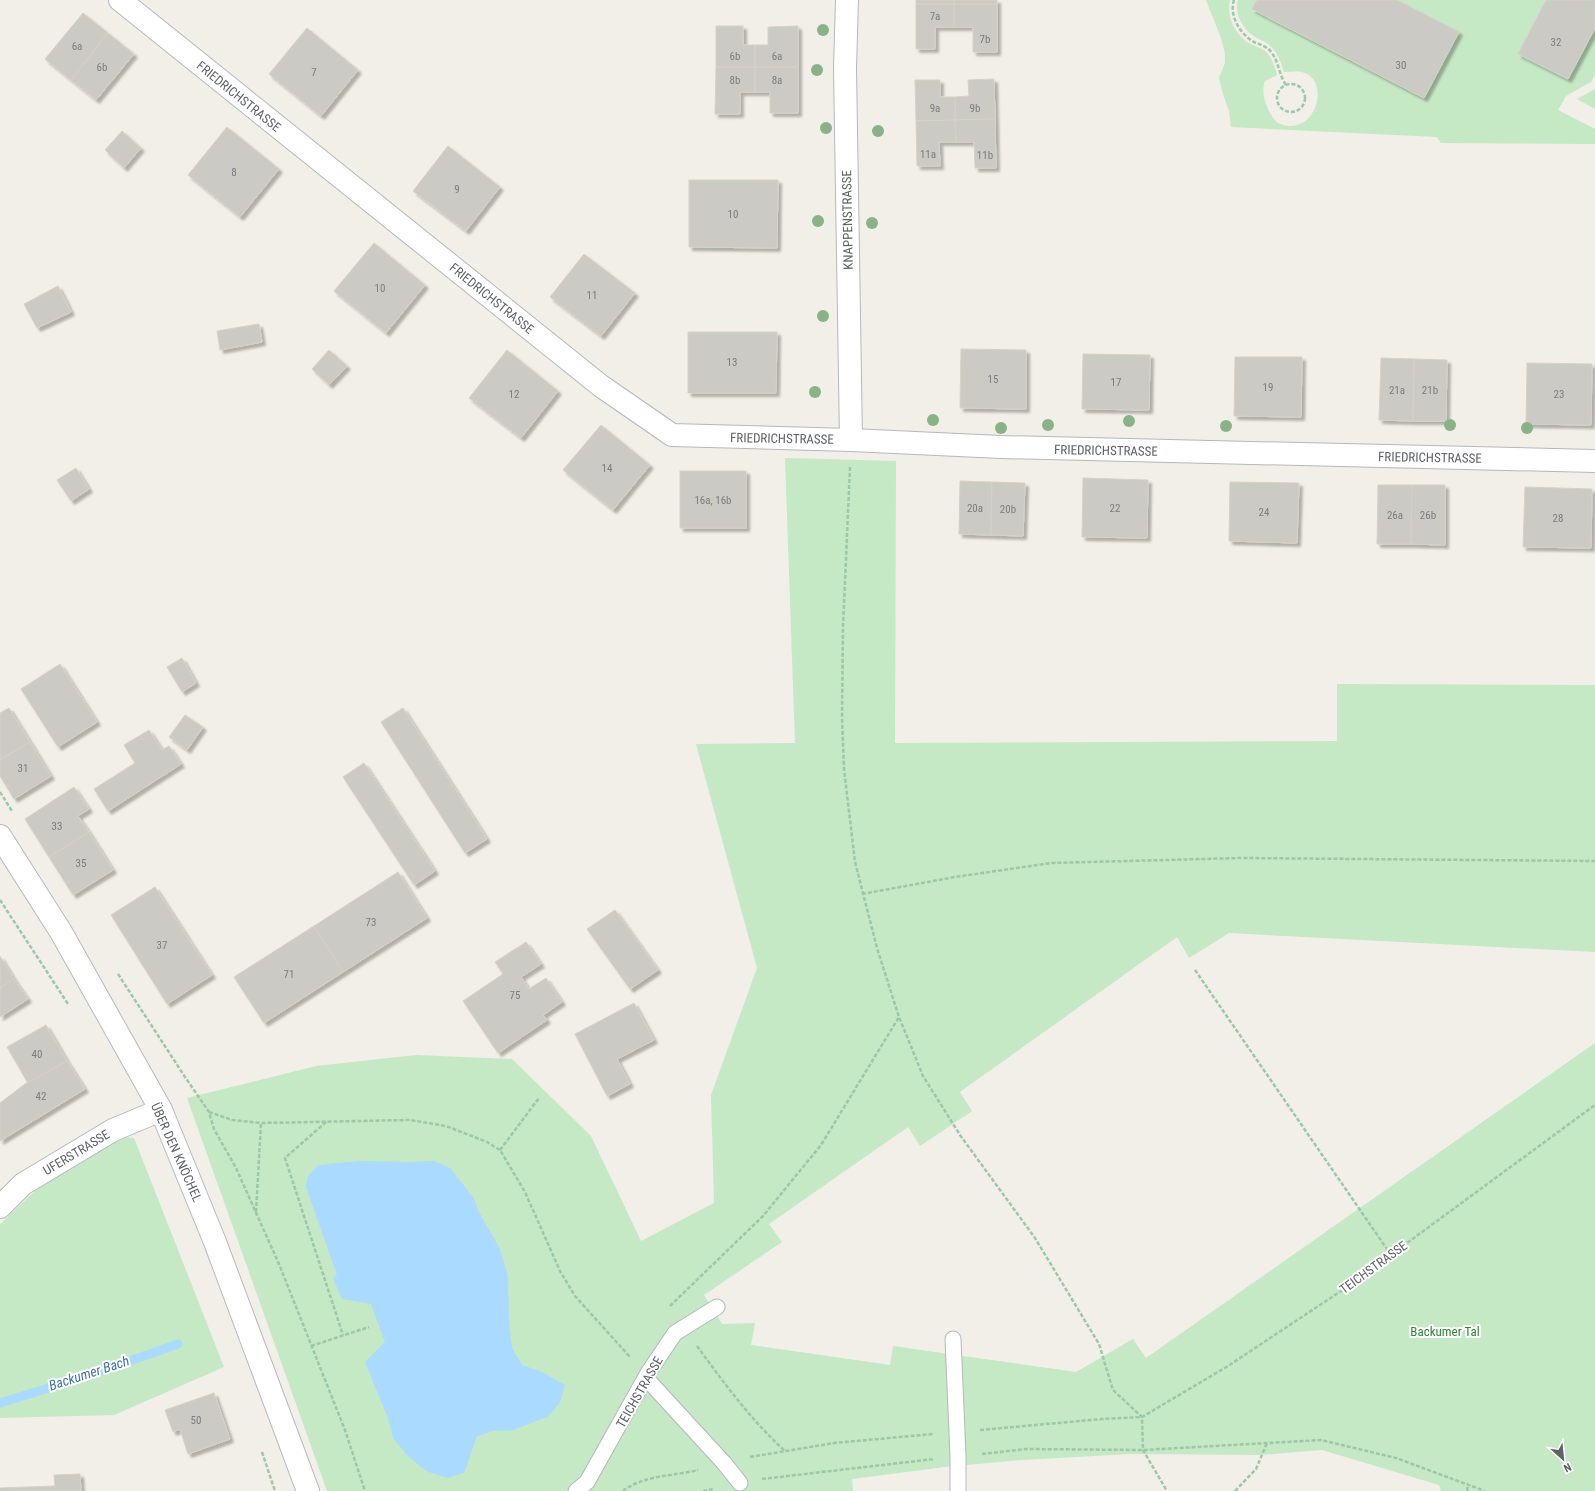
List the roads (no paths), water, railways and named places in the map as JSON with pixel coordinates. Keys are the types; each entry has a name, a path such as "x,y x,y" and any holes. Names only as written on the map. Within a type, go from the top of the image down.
{"street":[{"name":"FRIEDRICHSTRASSE","path":"120,0 601,386 672,435 851,440 1001,447 1595,461"},
{"name":"KNAPPENSTRASSE","path":"846,0 845,68 851,440"},
{"name":"ÜBER DEN KNÖCHEL","path":"0,836 61,932 160,1110 216,1242 308,1491"},
{"name":"UFERSTRASSE","path":"0,1207 23,1184 113,1130 160,1110"}],"lane":[{"name":"TEICHSTRASSE","path":"576,1491 587,1482 647,1376 675,1333 717,1307"},
{"path":"953,1339 958,1491"},
{"path":"647,1376 724,1462 740,1483"}],"water":[{"path":"360,1161 434,1161 450,1168 473,1197 479,1212 500,1249 508,1276 509,1323 512,1348 522,1365 542,1372 565,1385 560,1402 549,1416 513,1430 493,1431 477,1436 464,1473 447,1478 426,1471 407,1455 393,1438 388,1418 365,1362 385,1342 371,1304 342,1299 333,1278 337,1275 306,1187 308,1176 318,1165"}],"waterway":[{"name":"Backumer Bach","path":"0,1403 81,1378 178,1344"}],"park label":[{"name":"Backumer Tal","path":"1445,1331"}]}
